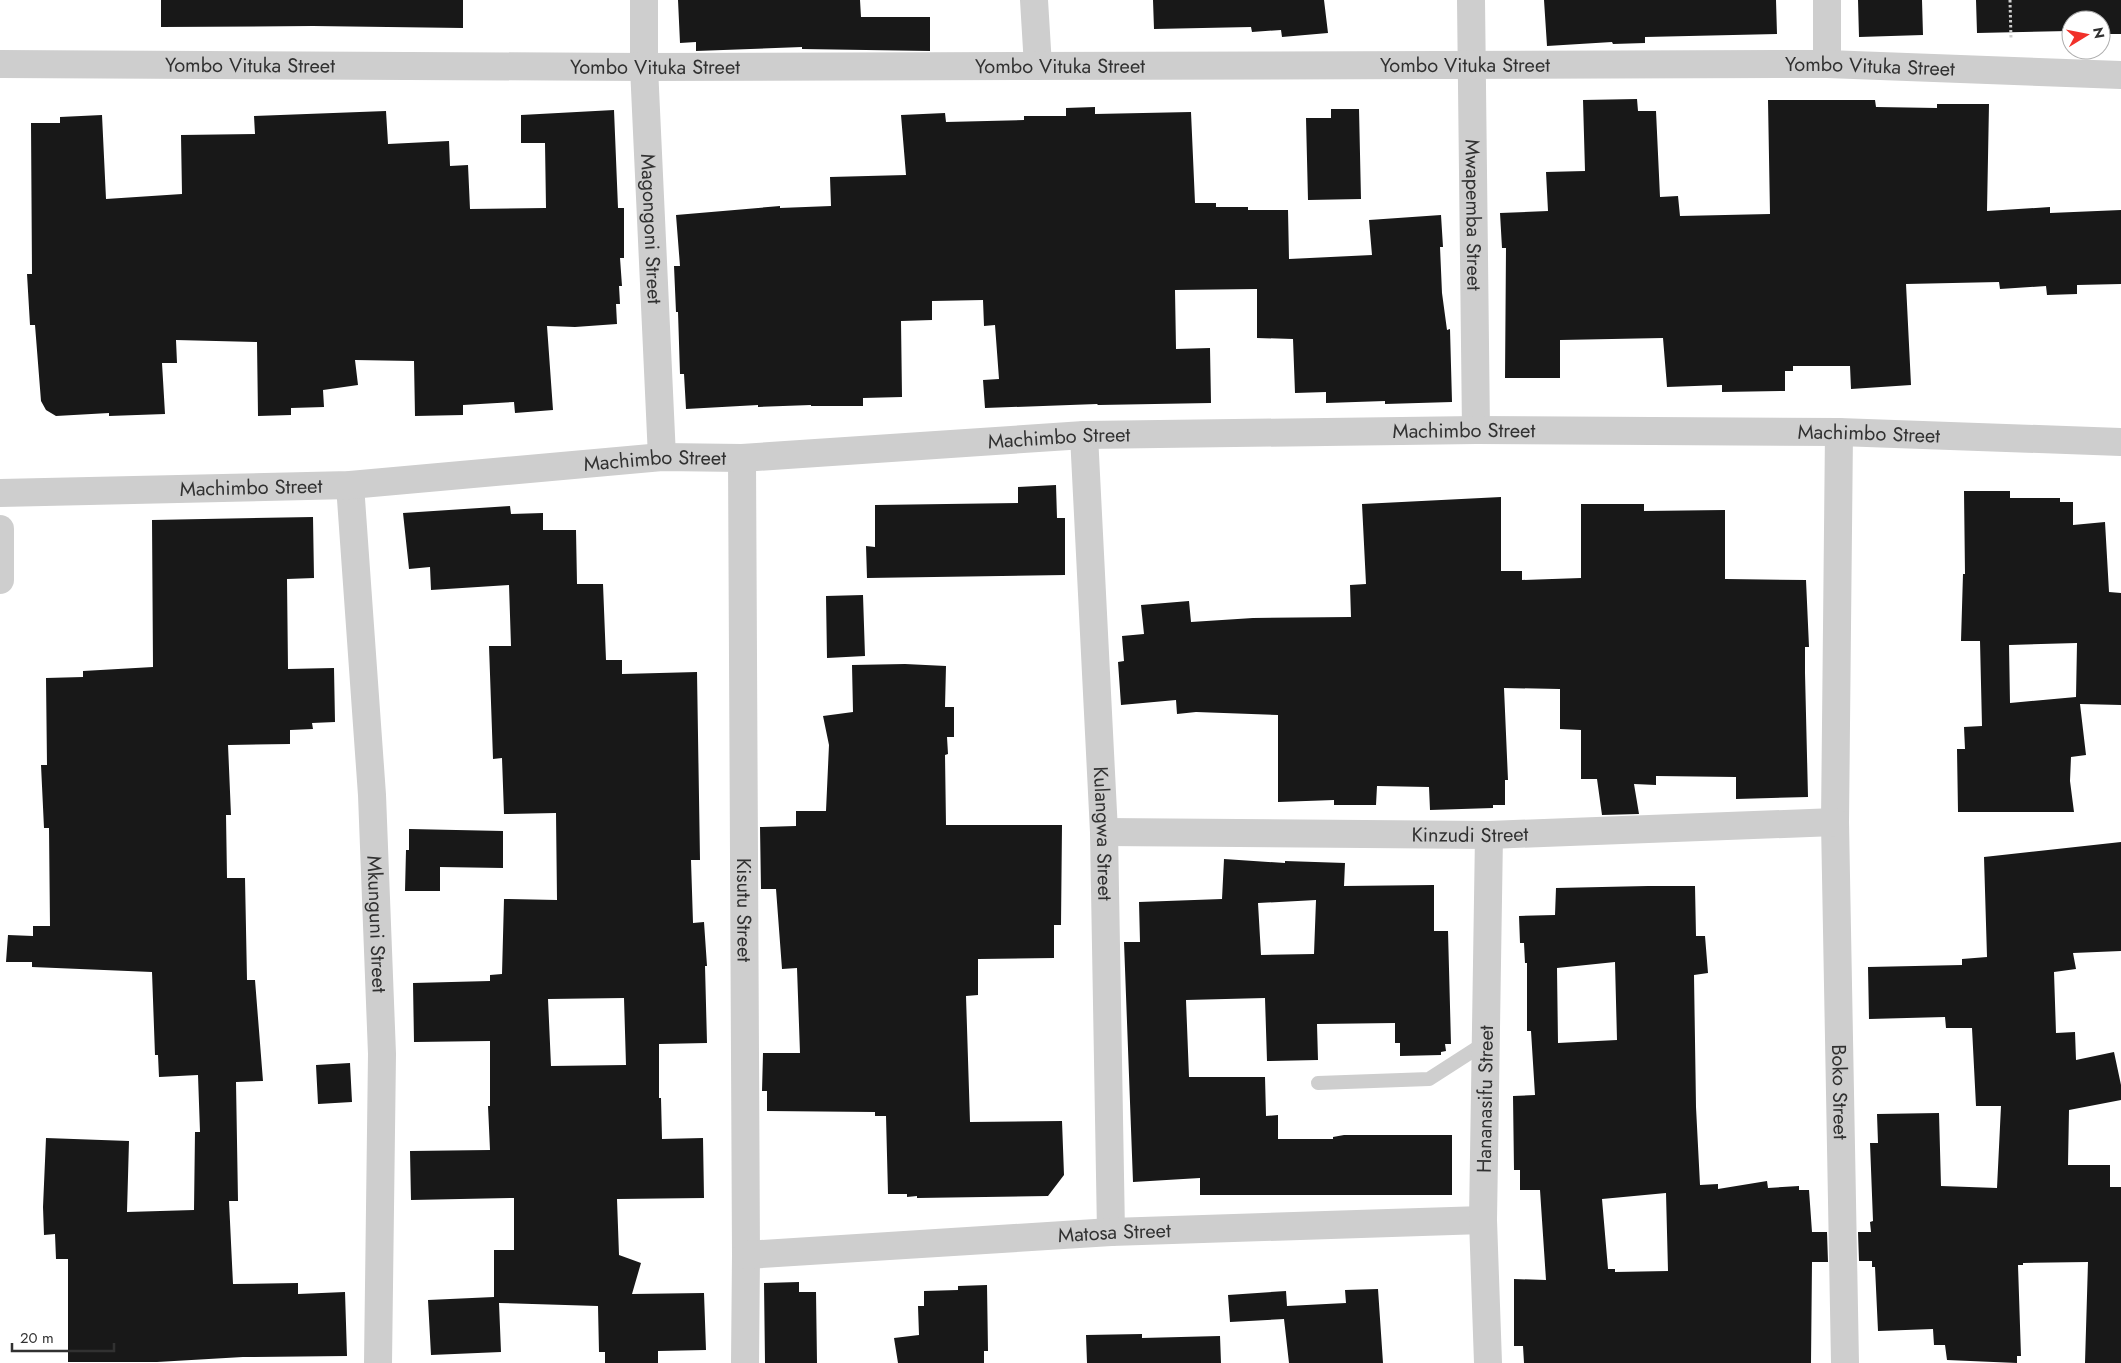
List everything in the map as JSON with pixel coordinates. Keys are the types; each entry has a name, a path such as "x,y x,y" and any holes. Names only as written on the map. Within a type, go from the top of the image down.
{"street":[{"name":"Magongoni Street","path":"644,0 644,67 662,457"},
{"path":"1034,0 1038,66"},
{"name":"Mwapemba Street","path":"1472,0 1476,430"},
{"path":"1827,0 1827,64"},
{"name":"Yombo Vituka Street","path":"0,64 644,67 1827,64 2121,75"},
{"name":"Machimbo Street","path":"0,493 350,485 662,457 742,458 1084,435 1476,430 1839,432 2121,442"},
{"name":"Boko Street","path":"1839,432 1835,822 1845,1363"},
{"name":"Kulangwa Street","path":"1084,435 1104,832 1111,1232"},
{"name":"Kisutu Street","path":"742,458 745,1363"},
{"name":"Mkunguni Street","path":"350,485 372,795 382,1054 378,1363"},
{"path":"0,529 0,580"},
{"name":"Kinzudi Street","path":"1104,832 1489,835 1835,822"},
{"name":"Hananasifu Street","path":"1488,1363 1483,1220 1489,835"},
{"name":"Matosa Street","path":"746,1255 1111,1232 1483,1220"}],"lane":[{"path":"1318,1083 1429,1079 1485,1043"}],"path":[{"path":"2010,0 2011,71"}],"building":[{"path":"161,0 463,0 463,28 313,26 161,27"},
{"path":"678,0 860,0 861,17 930,17 930,51 802,49 802,47 696,51 696,42 680,43"},
{"path":"1153,0 1324,0 1328,33 1282,37 1281,30 1252,32 1251,27 1154,29"},
{"path":"1544,0 1776,0 1777,34 1645,37 1645,43 1613,44 1612,42 1547,46"},
{"path":"1858,0 1922,0 1923,35 1859,37"},
{"path":"1976,0 2121,0 2121,34 2111,34 2111,10 2061,10 2061,31 1977,33"},
{"path":"1637,99 1638,111 1656,111 1660,197 1678,196 1680,216 1770,214 1768,100 1875,100 1876,107 1937,108 1937,104 1989,104 1987,211 2050,207 2050,213 2121,210 2121,284 2077,285 2077,294 2047,295 2046,286 2000,289 1999,282 1906,284 1911,385 1851,389 1850,366 1793,366 1793,371 1785,371 1785,391 1722,392 1722,385 1667,387 1663,338 1560,340 1560,378 1505,378 1506,248 1502,248 1500,213 1548,211 1546,172 1585,171 1583,100"},
{"path":"1095,107 1095,114 1191,112 1195,203 1216,203 1216,207 1248,207 1248,210 1288,210 1289,259 1372,255 1369,220 1441,215 1443,247 1440,247 1442,293 1447,330 1450,329 1452,402 1385,404 1385,401 1326,403 1326,392 1295,393 1293,339 1257,338 1257,289 1175,290 1176,349 1210,348 1211,403 1097,404 985,408 983,380 999,379 995,325 984,326 983,300 932,301 932,320 901,321 902,397 863,398 863,406 758,407 758,405 686,409 684,374 680,374 678,312 676,312 674,266 680,266 676,215 780,206 780,208 831,206 830,177 906,175 901,115 945,113 946,122 1024,120 1024,116 1066,116 1066,108"},
{"path":"1331,109 1359,109 1361,199 1308,200 1306,118 1331,118"},
{"path":"614,110 618,208 624,208 624,258 620,258 622,286 619,286 620,304 616,304 617,324 575,327 547,326 553,410 515,413 514,402 463,405 463,415 415,416 414,361 355,360 358,385 323,390 324,407 291,408 291,415 258,416 257,342 176,340 177,363 162,363 165,414 109,416 109,413 56,416 46,410 41,401 35,325 30,325 27,274 32,274 31,123 60,123 60,117 102,115 106,199 182,194 181,135 255,134 254,116 386,111 388,144 449,141 450,166 468,165 470,209 546,208 545,143 521,143 521,115"},
{"path":"1056,485 1057,518 1065,518 1065,575 867,578 866,546 875,547 875,505 1018,503 1018,487"},
{"path":"1964,491 2010,491 2010,498 2060,498 2060,502 2073,502 2073,525 2105,522 2109,592 2121,593 2121,705 2080,704 2086,755 2071,757 2070,781 2074,812 1958,812 1957,749 1965,749 1964,727 1982,726 1980,641 1961,641 1963,574 1965,574","holes":["2077,643 2076,697 2010,703 2009,645"]},
{"path":"1501,497 1501,571 1522,571 1522,580 1581,578 1581,504 1644,504 1644,511 1725,510 1725,579 1806,580 1809,647 1805,647 1808,797 1736,799 1736,777 1656,776 1656,785 1634,784 1639,814 1602,815 1597,779 1581,779 1581,730 1560,729 1560,689 1504,688 1508,780 1505,780 1505,805 1493,805 1493,808 1430,810 1429,787 1377,786 1376,805 1334,805 1334,800 1278,802 1278,715 1196,712 1177,714 1176,700 1121,705 1118,662 1124,661 1122,636 1144,634 1141,605 1189,601 1191,622 1253,618 1351,617 1350,585 1366,584 1362,504"},
{"path":"510,506 511,514 543,513 543,530 576,530 577,584 603,584 606,660 622,660 622,674 697,672 700,860 691,860 693,923 704,922 707,966 705,966 707,1043 659,1044 659,1098 661,1098 662,1139 703,1138 704,1198 617,1199 619,1255 641,1263 632,1294 704,1293 706,1350 658,1351 658,1363 605,1363 605,1352 599,1352 598,1306 499,1303 501,1352 431,1355 428,1300 494,1297 494,1250 514,1250 514,1198 411,1200 410,1151 490,1150 488,1106 490,1106 490,1041 414,1042 413,983 490,981 490,975 502,974 504,899 557,900 556,813 504,814 502,758 493,759 489,646 511,646 509,585 431,590 430,567 409,569 403,513","holes":["624,998 626,1065 551,1066 548,999"]},
{"path":"313,517 314,578 287,579 288,669 334,668 335,722 312,723 313,729 290,730 290,744 228,745 231,815 226,815 227,878 245,878 247,980 255,980 263,1081 236,1082 238,1201 229,1201 233,1284 298,1283 298,1294 345,1292 347,1356 243,1357 157,1362 68,1362 68,1259 56,1259 55,1234 44,1235 43,1207 46,1138 129,1141 127,1212 194,1210 195,1132 200,1132 198,1075 159,1077 158,1055 155,1055 152,972 32,967 32,962 6,962 8,935 33,936 33,926 50,926 49,828 44,828 41,765 47,765 46,678 83,677 83,671 153,667 152,520"},
{"path":"863,595 865,656 827,658 826,596"},
{"path":"905,664 946,666 945,707 954,707 954,737 947,737 948,754 945,755 946,825 1062,825 1061,925 1054,925 1054,958 978,959 978,995 966,996 970,1122 1062,1121 1064,1175 1048,1196 917,1198 917,1196 907,1197 907,1194 888,1194 886,1116 875,1116 875,1112 767,1111 767,1091 762,1091 763,1053 800,1053 797,968 782,969 776,889 761,889 760,827 796,826 796,811 826,811 829,745 823,716 853,712 852,665"},
{"path":"409,829 503,831 503,868 440,867 440,891 405,891 406,850 409,850"},
{"path":"2121,842 2121,951 2073,953 2076,969 2054,972 2056,1033 2075,1032 2076,1060 2114,1052 2121,1085 2121,1100 2069,1110 2068,1165 2110,1165 2110,1187 2121,1187 2121,1363 2085,1363 2088,1262 2023,1263 2023,1265 2018,1265 2021,1356 2017,1356 2017,1363 1947,1360 1945,1345 1934,1345 1933,1329 1878,1331 1875,1267 1872,1267 1872,1261 1859,1261 1858,1232 1871,1232 1870,1222 1873,1221 1870,1143 1878,1143 1877,1114 1939,1113 1941,1186 1997,1188 2001,1106 1976,1106 1972,1028 1946,1028 1945,1017 1869,1019 1868,967 1962,965 1962,959 1987,957 1984,857"},
{"path":"1224,859 1285,863 1285,861 1345,863 1344,886 1434,885 1434,931 1448,931 1451,1044 1445,1044 1446,1051 1441,1052 1441,1055 1400,1056 1400,1043 1395,1043 1395,1023 1317,1024 1318,1060 1267,1061 1265,998 1186,1000 1189,1077 1265,1077 1266,1116 1278,1115 1278,1139 1333,1139 1333,1137 1344,1135 1452,1135 1452,1195 1200,1195 1200,1178 1133,1182 1124,942 1140,942 1139,902 1222,899","holes":["1316,900 1314,954 1261,955 1258,903"]},
{"path":"1695,886 1696,936 1705,936 1708,973 1694,975 1696,1107 1700,1185 1718,1184 1718,1189 1767,1181 1768,1188 1799,1186 1799,1190 1809,1190 1812,1232 1827,1232 1828,1262 1812,1262 1811,1363 1524,1363 1523,1346 1514,1346 1514,1279 1546,1280 1540,1190 1520,1190 1520,1170 1514,1170 1513,1096 1535,1095 1531,1031 1527,1031 1527,963 1525,963 1524,943 1520,943 1519,916 1555,915 1556,888","holes":["1615,962 1617,1040 1558,1043 1557,968","1666,1193 1668,1271 1615,1272 1615,1269 1608,1269 1602,1199"]},
{"path":"350,1063 352,1102 318,1104 316,1065"},
{"path":"799,1282 799,1292 816,1292 817,1363 765,1363 764,1283"},
{"path":"987,1285 988,1351 984,1351 984,1363 898,1363 894,1338 919,1335 918,1306 924,1306 924,1291 958,1290 958,1286"},
{"path":"1378,1289 1383,1363 1289,1363 1284,1319 1230,1322 1228,1295 1286,1291 1287,1306 1346,1303 1345,1290"},
{"path":"1142,1334 1142,1338 1220,1336 1221,1363 1087,1363 1086,1335"}]}
